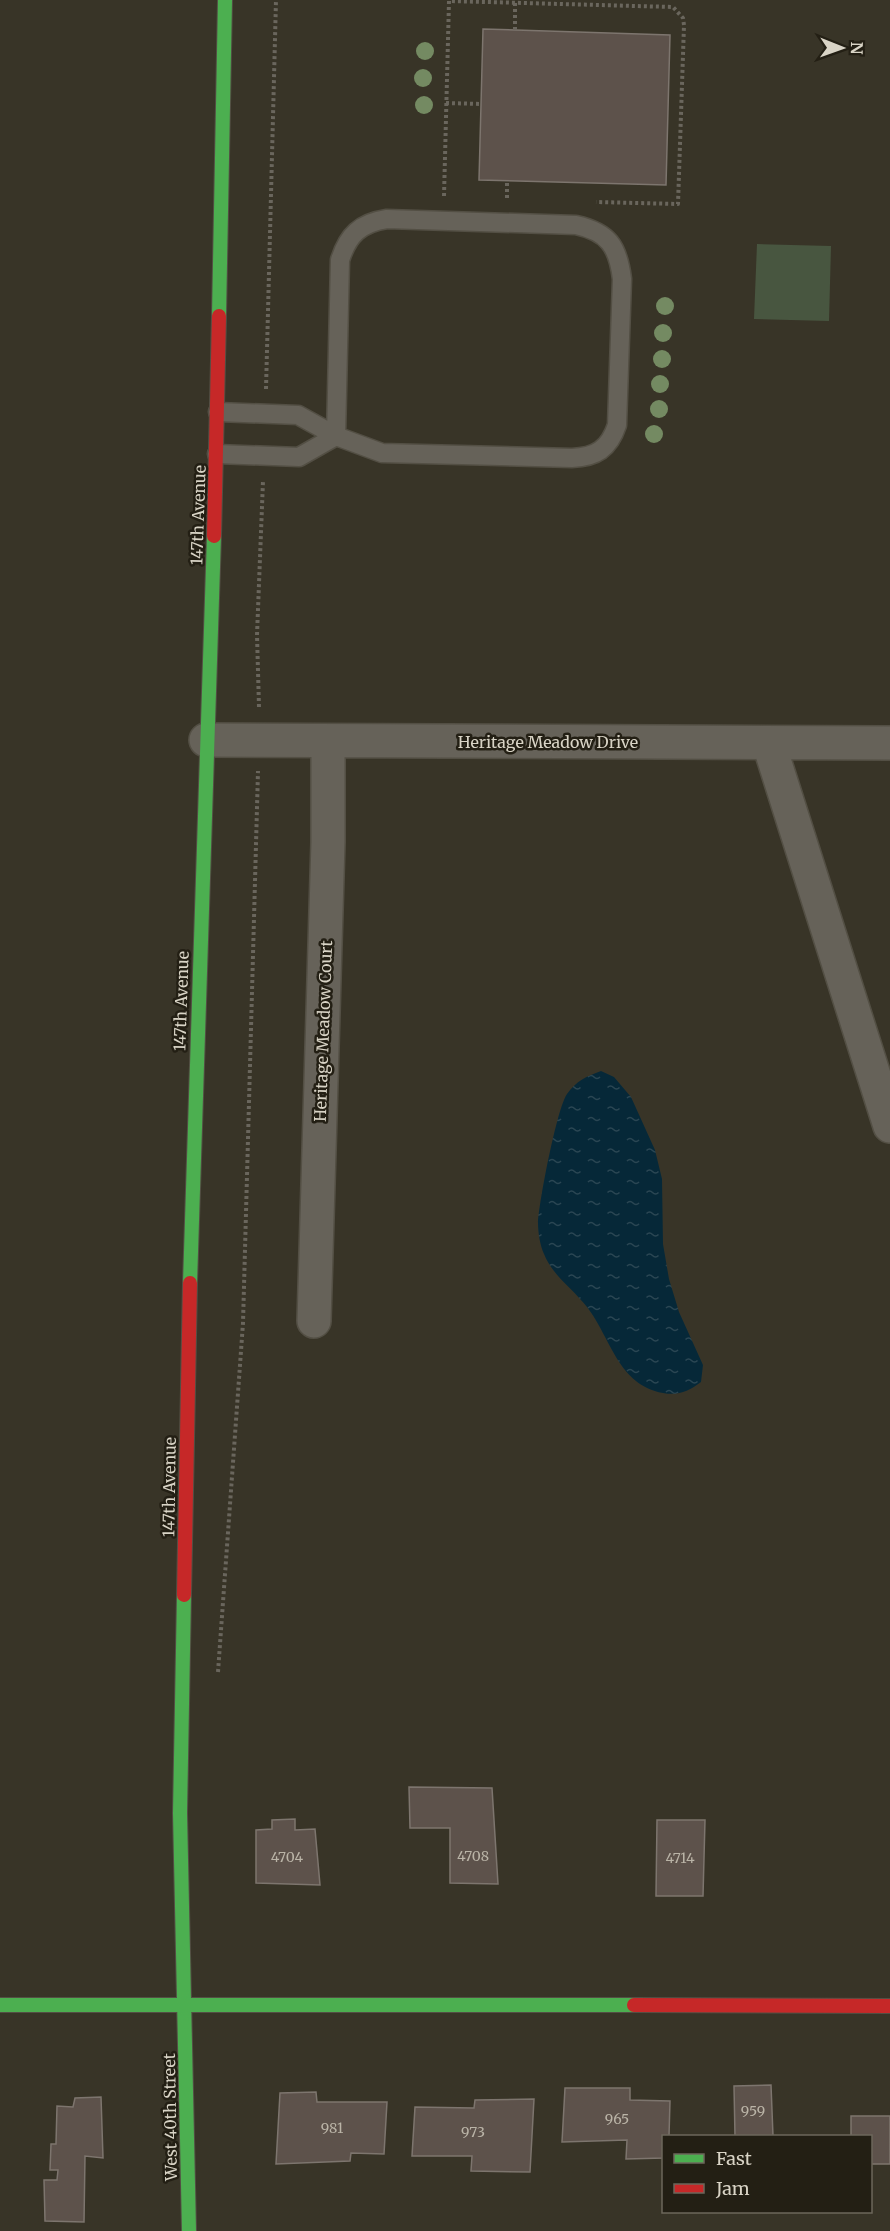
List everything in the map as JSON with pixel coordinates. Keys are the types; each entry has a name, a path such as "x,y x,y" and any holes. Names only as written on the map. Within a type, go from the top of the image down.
{"street":[{"name":"147th Avenue","path":"184,2003 180,1814 192,1160 217,454 225,0"},
{"name":"Heritage Meadow Drive","path":"206,740 890,743"},
{"name":"Heritage Meadow Court","path":"314,1321 328,842 328,741"},
{"path":"769,744 890,1126"},
{"path":"0,2005 184,2003 890,2007"},
{"name":"West 40th Street","path":"184,2003 189,2231"}],"lane":[{"path":"218,412 298,415 336,436 382,453 588,458 602,451 612,439 617,425 621,301 619,257 609,240 594,229 576,225 387,219 371,221 356,230 346,242 340,260 336,436"},
{"path":"217,454 299,457 336,436"}],"path":[{"path":"265,414 276,0"},
{"path":"454,198 444,198 449,1 667,5 678,11 683,18 678,204 587,202"},
{"path":"515,2 515,30"},
{"path":"447,103 481,104"},
{"path":"507,181 507,200"},
{"path":"496,199 518,200"},
{"path":"218,1674 243,1323 264,456"}],"green space":[{"path":"757,244 831,246 829,321 754,319"}],"water":[{"path":"601,1071 614,1077 631,1097 655,1150 662,1179 663,1244 669,1279 679,1312 703,1365 701,1382 678,1393 663,1393 636,1381 617,1359 587,1307 552,1269 540,1243 538,1223 558,1117 570,1089 586,1077"}],"building":[{"path":"483,29 670,35 666,185 479,180"},
{"path":"409,1787 492,1788 498,1884 450,1883 450,1828 410,1828"},
{"path":"295,1819 295,1830 315,1829 320,1885 256,1883 256,1830 272,1829 272,1820"},
{"path":"657,1820 705,1820 703,1896 656,1896"},
{"path":"771,2085 773,2135 735,2135 734,2086"},
{"path":"565,2088 630,2088 630,2100 670,2101 669,2135 662,2135 662,2158 626,2159 627,2140 562,2142"},
{"path":"316,2092 317,2102 387,2102 384,2154 351,2153 350,2161 276,2164 280,2093"},
{"path":"101,2097 103,2158 85,2156 84,2222 45,2221 44,2180 57,2180 58,2170 50,2170 51,2144 56,2144 57,2106 73,2107 75,2098"},
{"path":"534,2099 530,2172 471,2171 472,2156 412,2156 415,2107 474,2108 475,2100"},
{"path":"851,2116 890,2116 890,2164 872,2164 872,2135 851,2135"}],"traffic: fast":[{"path":"219,316 225,0"},
{"path":"190,1283 214,536"},
{"path":"184,1595 180,1813 189,2231"},
{"path":"0,2005 634,2005"}],"traffic: jam":[{"path":"214,536 219,316"},
{"path":"184,1595 190,1283"},
{"path":"634,2005 890,2006"}]}
